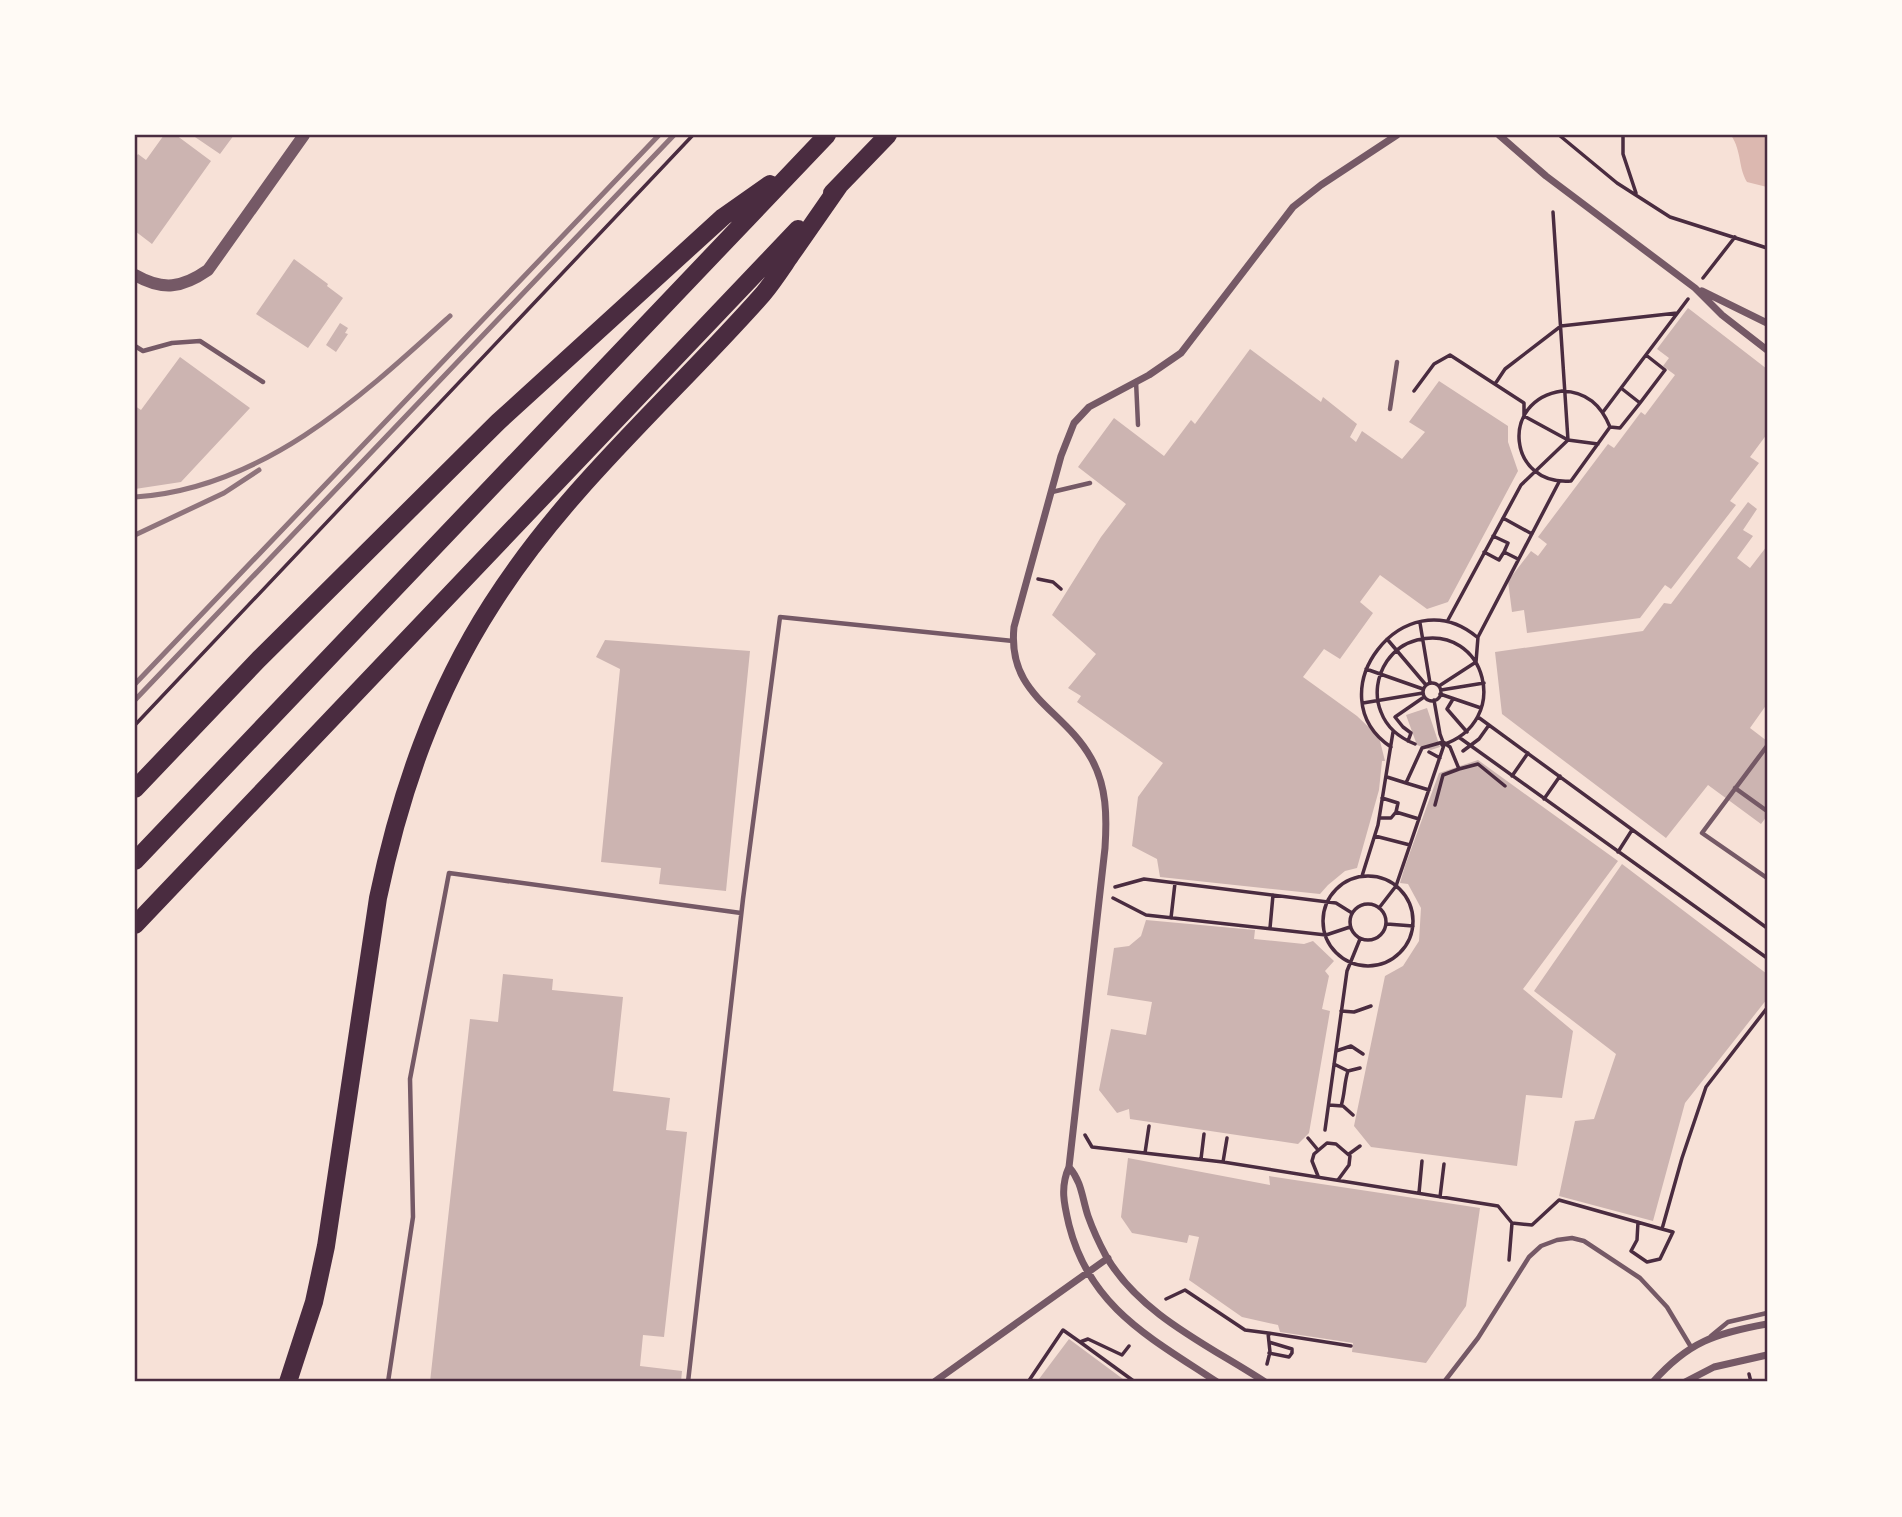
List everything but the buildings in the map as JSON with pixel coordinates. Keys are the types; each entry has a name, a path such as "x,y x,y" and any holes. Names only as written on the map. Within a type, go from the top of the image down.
{"highway":[{"path":"135,861 827,135"},
{"path":"135,925 888,135"},
{"path":"135,789 259,659 498,422 723,217 803,160"},
{"path":"288,1382 314,1302 326,1246 378,898 387,857 409,777 445,687 466,646 526,555 563,508 620,444 765,292 839,186"}],"street":[{"path":"135,275 164,286 194,280 208,270 304,135"},
{"path":"1217,1382 1140,1332 1110,1302 1087,1273 1076,1249 1065,1210 1063,1181 1069,1167 1105,848 1105,798 1098,774 1084,747 1040,702 1021,676 1013,652 1013,640 1019,608 1061,456 1074,423 1089,407 1136,382 1181,353 1293,207 1321,185 1397,135"},
{"path":"1499,135 1546,176 1695,288 1722,316 1767,349"},
{"path":"1695,288 1767,323"},
{"path":"1069,1167 1079,1178 1088,1215 1108,1258 1125,1282 1150,1307 1265,1382"},
{"path":"934,1382 1108,1258"},
{"path":"1653,1382 1670,1363 1707,1338 1767,1324"},
{"path":"1685,1382 1714,1367 1767,1355"}],"lane":[{"path":"135,346 143,351 172,343 200,341 263,382"},
{"path":"1390,409 1397,362"},
{"path":"1136,382 1138,425"},
{"path":"1051,492 1090,483"},
{"path":"688,1382 741,913 780,617 1013,640"},
{"path":"1767,746 1702,833 1767,878"},
{"path":"1735,788 1767,811"},
{"path":"388,1382 413,1217 410,1079 449,873 741,913"},
{"path":"1444,1382 1478,1338 1529,1257 1541,1246 1564,1239 1584,1241 1640,1278 1667,1307 1692,1348"},
{"path":"1707,1338 1728,1322 1767,1313"}],"path":[{"path":"135,725 693,135"},
{"path":"1559,135 1617,183 1670,217 1767,248"},
{"path":"1623,135 1623,155 1636,195"},
{"path":"1448,620 1521,485 1568,440 1553,212"},
{"path":"1603,412 1735,237"},
{"path":"1495,384 1505,369 1561,326 1677,313"},
{"path":"1414,391 1434,364 1450,355 1524,403 1524,416 1519,431 1520,447 1526,461 1536,472 1559,482 1571,481 1610,427"},
{"path":"1610,427 1620,428 1665,370 1646,355"},
{"path":"1620,388 1640,403"},
{"path":"1524,416 1540,398 1566,391 1586,396 1603,412 1610,427"},
{"path":"1524,416 1568,440 1598,444"},
{"path":"1379,908 1396,886 1440,758 1443,744 1434,700 1440,690 1476,662 1478,637 1559,482"},
{"path":"1503,518 1532,534"},
{"path":"1485,552 1499,560 1504,552 1508,543 1493,536"},
{"path":"1504,552 1518,559"},
{"path":"1038,579 1053,582 1061,589"},
{"path":"1391,747 1371,726 1363,703 1362,683 1368,662 1381,643 1398,630 1438,619 1448,620 1478,637"},
{"path":"1420,623 1425,689 1429,701 1434,700"},
{"path":"1387,639 1425,689"},
{"path":"1406,783 1422,748 1460,738 1482,709 1484,683 1476,662 1455,644 1438,639 1412,641 1396,651 1385,663 1380,674 1378,700 1382,715 1393,730 1415,744"},
{"path":"1366,669 1425,689 1440,690 1484,683"},
{"path":"1363,703 1425,689"},
{"path":"1408,741 1411,733 1395,717 1425,689"},
{"path":"1440,690 1453,699 1482,709"},
{"path":"1453,699 1447,709 1467,732"},
{"path":"1478,717 1767,928"},
{"path":"1463,751 1471,746 1489,725"},
{"path":"1362,877 1375,836 1393,730"},
{"path":"1460,738 1767,958"},
{"path":"1443,744 1450,747 1460,769"},
{"path":"1429,752 1440,758"},
{"path":"1512,776 1528,753"},
{"path":"1435,805 1443,775 1478,764 1505,786"},
{"path":"1544,799 1560,776"},
{"path":"1387,777 1429,790"},
{"path":"1379,817 1391,818 1398,803 1382,798"},
{"path":"1396,812 1419,819"},
{"path":"1618,852 1633,830"},
{"path":"1375,836 1410,845"},
{"path":"1362,877 1379,877 1396,886 1403,891 1410,903 1413,926 1407,944 1396,956 1376,964 1351,962 1339,954 1326,935 1324,912 1339,887 1351,879 1362,877"},
{"path":"1115,887 1144,879 1336,903 1352,913"},
{"path":"1171,918 1175,883"},
{"path":"1269,929 1273,895"},
{"path":"1113,898 1141,914 1171,918 1326,935 1350,927"},
{"path":"1361,905 1379,908 1387,924 1382,935 1366,941 1360,939 1350,927 1352,913 1361,905"},
{"path":"1387,924 1413,926"},
{"path":"1325,1130 1347,971 1360,939"},
{"path":"1341,1011 1354,1012 1371,1006"},
{"path":"1662,1229 1706,1087 1767,1008"},
{"path":"1336,1051 1351,1046 1363,1054"},
{"path":"1334,1064 1348,1071 1360,1068"},
{"path":"1341,1106 1346,1093 1344,1084 1348,1071"},
{"path":"1329,1105 1341,1106 1353,1115"},
{"path":"1145,1153 1149,1126"},
{"path":"1201,1159 1204,1134"},
{"path":"1085,1135 1092,1147 1223,1162 1498,1206 1512,1223 1510,1260"},
{"path":"1223,1162 1227,1138"},
{"path":"1308,1138 1318,1150"},
{"path":"1319,1177 1312,1161 1318,1150 1327,1143 1336,1144 1349,1154"},
{"path":"1349,1154 1360,1146"},
{"path":"1338,1180 1349,1165 1349,1154"},
{"path":"1419,1194 1422,1161"},
{"path":"1440,1197 1444,1164"},
{"path":"1512,1223 1532,1225 1559,1200 1639,1222 1673,1232 1660,1259 1647,1262 1631,1251 1637,1240 1639,1222"},
{"path":"1166,1299 1185,1290 1245,1330 1351,1346"},
{"path":"1028,1382 1063,1330 1136,1382"},
{"path":"1267,1364 1268,1334"},
{"path":"1080,1342 1088,1339 1122,1355 1129,1346"},
{"path":"1269,1342 1292,1349 1289,1357 1284,1358 1269,1353"},
{"path":"1749,1374 1751,1382"}],"shaded area":[{"path":"1731,135 1767,135 1767,187 1747,182"}],"railway":[{"path":"135,684 659,135"},
{"path":"135,700 674,135"},
{"path":"135,497 181,490 225,477 267,458 345,407 450,316"},
{"path":"135,535 224,493 259,470"}]}
